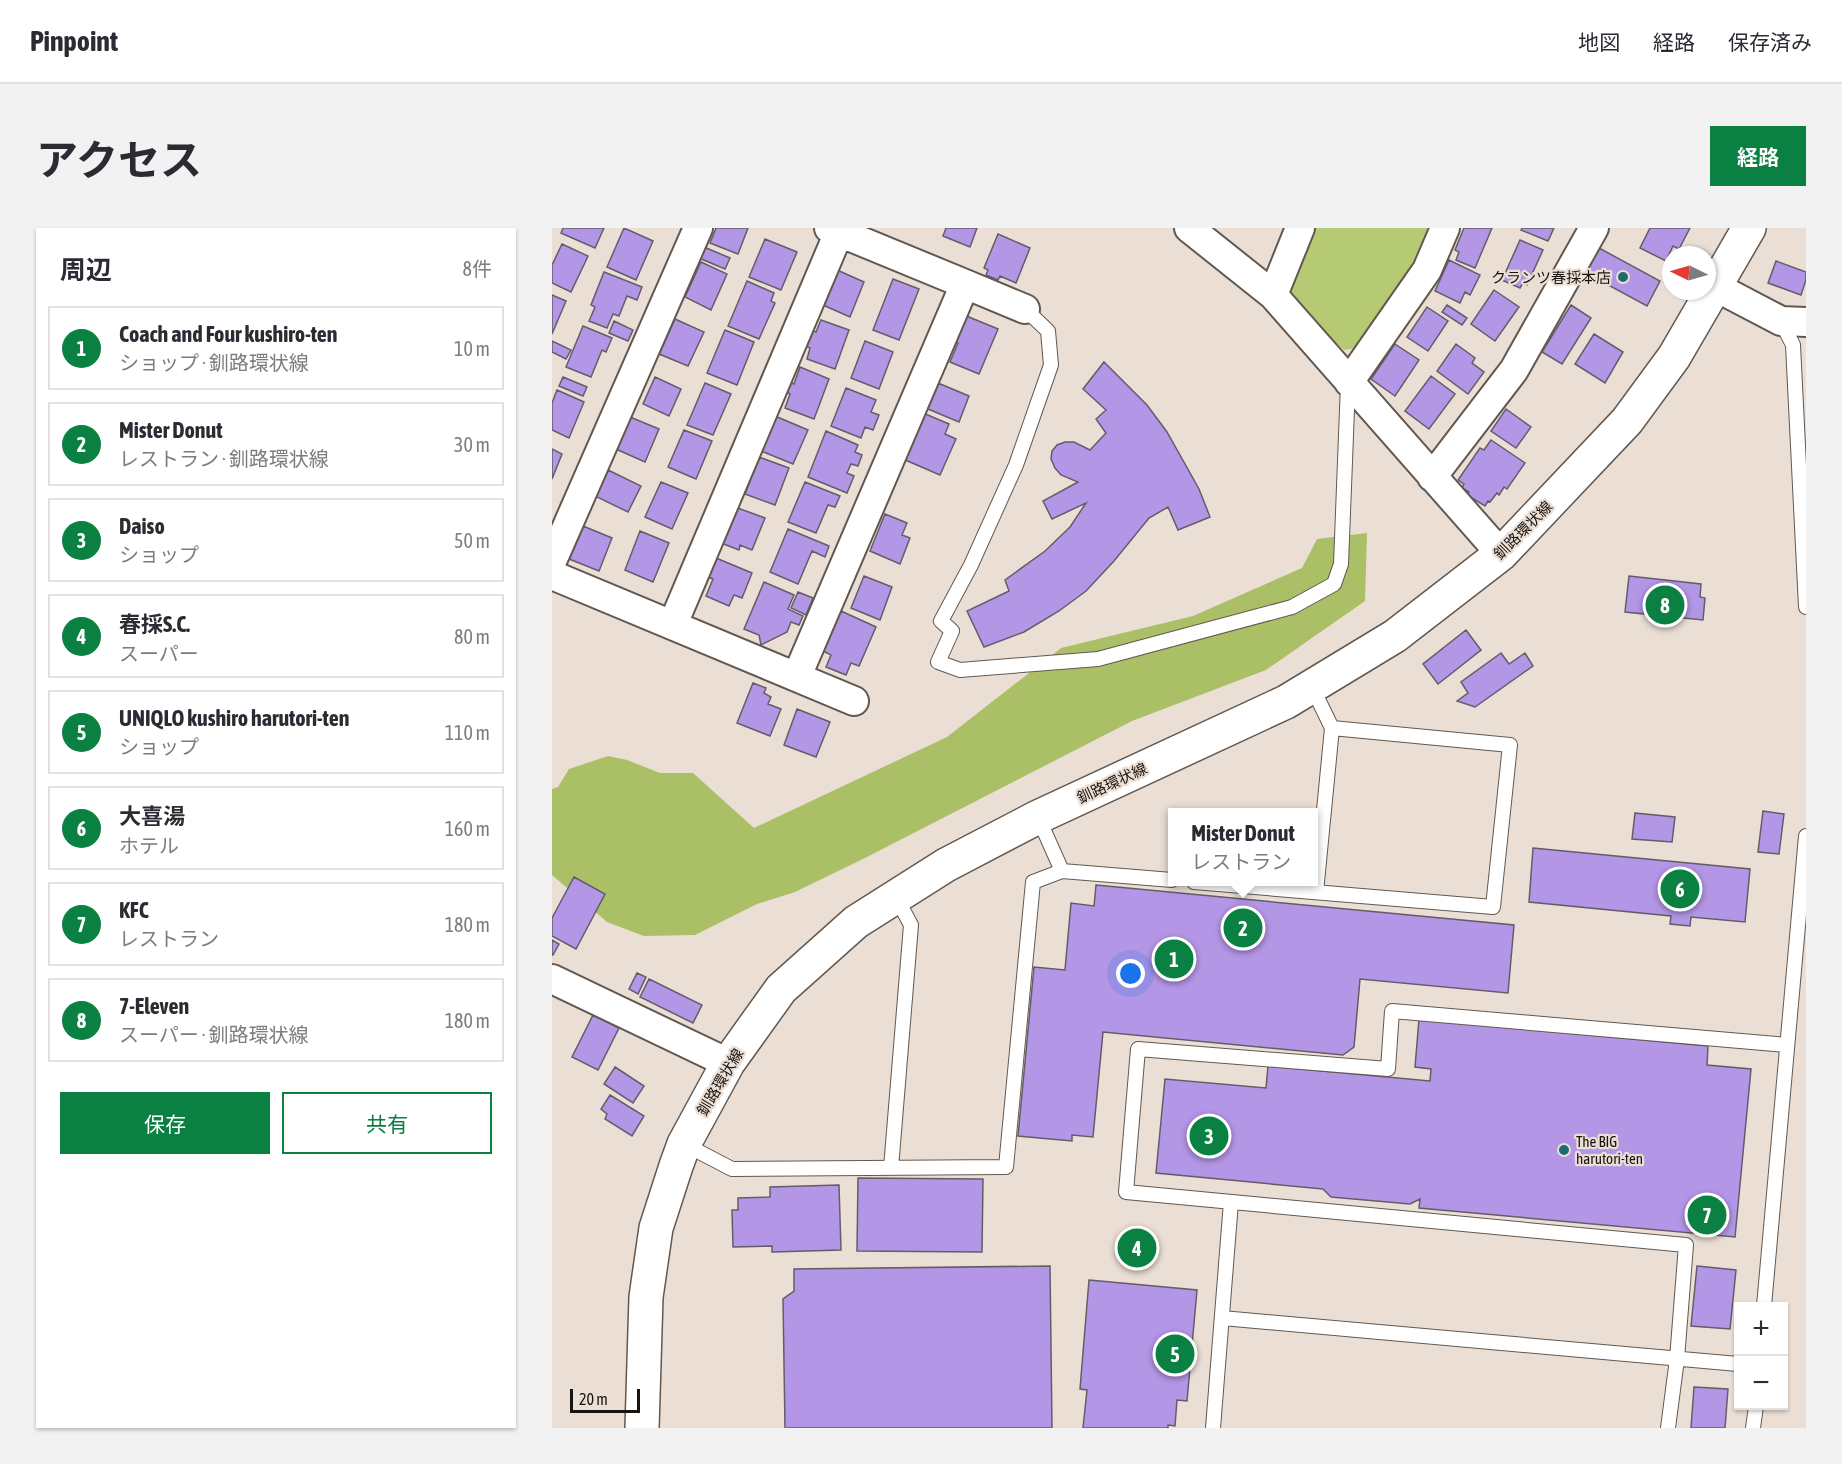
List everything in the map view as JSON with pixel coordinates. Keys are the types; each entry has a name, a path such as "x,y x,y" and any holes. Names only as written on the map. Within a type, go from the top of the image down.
{"street":[{"path":"552,561 698,228"},
{"path":"1189,228 1273,295 1501,555"},
{"path":"1273,295 1300,228"},
{"path":"1348,382 1427,270 1445,228"},
{"path":"1432,477 1514,370 1594,228"},
{"name":"釧路環状線","path":"1716,287 1749,228"},
{"path":"673,624 834,230 1026,309"},
{"path":"797,676 965,284"},
{"path":"1716,287 1793,321"},
{"name":"釧路環状線","path":"642,1428 646,1297 656,1228 684,1144 728,1063 781,989 856,921 946,865 1038,817 1286,702 1395,636 1501,555 1627,421 1674,357 1708,300"},
{"path":"552,574 854,701"},
{"path":"552,979 728,1063"}],"lane":[{"path":"1026,309 1048,331 1051,365 1016,465 971,565 941,621 952,632 938,662 960,670 1098,659 1292,607 1334,584 1341,564 1348,382"},
{"path":"1793,321 1806,607"},
{"path":"1312,687 1332,728 1318,872"},
{"path":"1243,886 1493,907 1510,745 1332,728"},
{"path":"1038,817 1062,871"},
{"path":"1764,1302 1806,836"},
{"path":"684,1144 732,1169 1006,1167 1033,882 1062,871 1168,880"},
{"path":"1316,892 1317,886"},
{"path":"891,1168 911,925 896,897"},
{"path":"1668,1428 1677,1359 1686,1245 1126,1192 1138,1049 1388,1069 1392,1011 1787,1045"},
{"path":"1213,1428 1231,1202"},
{"path":"1222,1318 1734,1364"},
{"path":"1753,1428 1755,1410"}],"green space":[{"path":"1313,228 1428,228 1414,260 1364,347 1344,350 1293,303 1288,283"},
{"path":"1367,533 1365,601 1266,670 1132,721 865,858 795,892 757,904 695,935 644,936 607,922 552,875 552,789 558,787 569,769 608,756 627,760 660,773 693,773 754,828 947,737 1061,648 1193,616 1302,568 1317,539"}],"building":[{"path":"563,228 604,228 595,248 561,233"},
{"path":"624,228 653,241 636,280 607,267"},
{"path":"716,228 748,228 738,254 710,243"},
{"path":"946,228 977,228 970,247 943,236"},
{"path":"1464,228 1492,228 1475,268 1456,260 1459,252 1455,250"},
{"path":"1522,228 1554,228 1548,241 1521,230"},
{"path":"1650,228 1690,228 1681,246 1662,246 1662,259 1640,248"},
{"path":"998,234 1030,248 1016,283 1000,276 998,280 986,275 988,270 984,268"},
{"path":"765,239 797,252 781,290 749,277"},
{"path":"1520,240 1543,250 1527,285 1523,283 1520,288 1502,280"},
{"path":"562,244 588,256 571,292 552,283 552,265"},
{"path":"704,247 730,258 725,269 699,258"},
{"name":"クランツ春採本店","path":"1599,248 1660,281 1647,306 1586,273"},
{"path":"1449,260 1480,275 1470,295 1465,292 1460,303 1435,291"},
{"path":"1776,261 1806,272 1801,295 1768,283"},
{"path":"701,262 727,274 711,310 685,297"},
{"path":"837,270 864,282 850,317 823,305"},
{"path":"604,272 642,287 637,300 627,296 619,316 613,314 607,328 589,321 595,307 591,305"},
{"path":"893,279 919,289 899,340 873,330"},
{"path":"747,281 774,293 771,301 775,303 759,339 728,326"},
{"path":"1494,290 1519,307 1495,341 1471,324"},
{"path":"552,295 566,301 552,334"},
{"path":"1447,305 1467,318 1462,325 1442,312"},
{"path":"1571,305 1591,318 1562,364 1542,352"},
{"path":"1427,307 1448,321 1428,351 1407,337"},
{"path":"964,315 998,329 979,374 950,362 958,343 954,342"},
{"path":"675,319 704,332 688,366 659,354"},
{"path":"821,320 849,330 835,369 807,359 810,348 805,346 811,330 816,332"},
{"path":"614,321 633,330 628,341 609,333"},
{"path":"583,326 612,338 606,352 602,350 591,377 566,367"},
{"path":"725,330 754,342 737,385 707,373"},
{"path":"1594,334 1623,352 1605,383 1575,364"},
{"path":"552,341 571,350 566,359 552,352"},
{"path":"865,341 893,352 879,389 851,378"},
{"path":"1395,344 1419,360 1395,396 1371,379"},
{"path":"1456,344 1475,358 1472,363 1484,372 1468,394 1437,371"},
{"path":"1104,362 1147,405 1167,432 1199,489 1210,517 1178,530 1168,507 1149,518 1086,591 1024,632 984,647 967,611 1009,591 1005,580 1045,551 1070,527 1086,503 1052,519 1043,501 1078,482 1061,475 1055,468 1051,459 1052,451 1057,445 1074,442 1090,450 1106,433 1096,419 1106,410 1083,389"},
{"path":"800,367 829,379 814,419 785,408 790,394 785,391 789,382 794,384"},
{"path":"1431,376 1455,394 1429,429 1405,411"},
{"path":"563,377 587,387 583,396 559,386"},
{"path":"655,377 681,389 669,416 643,404"},
{"path":"705,383 731,394 713,435 687,425"},
{"path":"938,383 969,396 959,422 928,409"},
{"path":"846,388 876,400 871,412 879,415 873,430 865,427 861,438 831,426"},
{"path":"557,390 584,402 569,438 552,430 552,403"},
{"path":"1506,409 1531,427 1516,448 1491,431"},
{"path":"923,413 949,424 945,434 956,439 940,475 903,459"},
{"path":"775,416 808,430 793,464 761,451"},
{"path":"630,417 659,429 645,462 616,449"},
{"path":"684,430 712,441 696,479 668,467"},
{"path":"826,431 858,445 855,452 862,455 858,466 851,464 847,473 854,476 847,493 808,477"},
{"path":"1491,440 1525,463 1507,489 1504,487 1499,495 1497,493 1485,506 1467,495 1469,492 1462,488 1464,484 1458,480 1480,448 1484,450"},
{"path":"552,449 562,454 552,479"},
{"path":"759,457 789,468 775,505 745,494"},
{"path":"608,470 641,486 628,512 595,496"},
{"path":"661,482 688,493 672,529 645,517"},
{"path":"805,482 840,496 835,507 828,505 816,533 788,522"},
{"path":"735,507 765,518 752,550 740,545 739,550 721,543"},
{"path":"885,514 907,523 902,535 910,538 900,564 870,551"},
{"path":"583,526 612,538 599,571 569,559"},
{"path":"788,529 829,546 825,557 812,551 798,584 770,572"},
{"path":"640,531 669,543 653,582 625,570"},
{"path":"716,558 752,573 742,598 734,595 729,606 706,596 713,579 708,577"},
{"path":"864,576 892,587 880,620 851,608"},
{"path":"1629,576 1701,584 1700,597 1705,598 1703,620 1625,612"},
{"path":"764,582 794,595 788,609 803,616 799,625 791,622 787,632 761,645 759,635 744,629"},
{"path":"798,592 813,598 806,615 791,608"},
{"path":"841,611 876,627 859,666 851,663 846,675 826,667 831,655 823,651"},
{"path":"1466,630 1481,650 1438,684 1423,664"},
{"path":"1501,653 1509,664 1525,653 1533,666 1475,707 1457,701 1468,693 1461,682"},
{"path":"753,683 766,688 764,693 771,697 768,704 781,709 770,736 737,723"},
{"path":"797,709 830,722 816,757 784,745"},
{"path":"1763,811 1784,814 1779,854 1758,852"},
{"path":"1635,813 1675,817 1672,842 1632,839"},
{"path":"1533,848 1750,869 1745,922 1691,917 1690,926 1670,924 1671,916 1529,902"},
{"path":"574,877 605,894 576,949 552,936 552,918"},
{"path":"1096,885 1514,925 1508,993 1360,979 1354,1047 1343,1055 1103,1032 1093,1137 1072,1135 1072,1141 1018,1136 1034,967 1065,970 1071,903 1094,906"},
{"path":"552,940 559,944 553,955 552,955"},
{"path":"637,973 646,977 638,994 629,989"},
{"path":"649,979 702,1005 693,1023 640,997"},
{"path":"593,1015 619,1028 598,1070 572,1057"},
{"path":"1419,1019 1708,1046 1707,1065 1751,1069 1735,1237 1419,1208 1420,1199 1410,1204 1331,1197 1323,1189 1156,1173 1165,1079 1266,1088 1268,1066 1430,1081 1431,1069 1415,1067"},
{"path":"615,1067 644,1086 633,1103 604,1084"},
{"path":"610,1095 644,1116 632,1136 605,1119 607,1114 601,1109"},
{"path":"858,1178 983,1179 982,1252 857,1251"},
{"path":"839,1185 841,1250 772,1252 772,1246 733,1247 732,1210 738,1210 738,1198 770,1197 770,1187"},
{"path":"1050,1266 1052,1428 785,1428 783,1299 794,1291 794,1269"},
{"path":"1697,1266 1736,1270 1730,1329 1691,1326"},
{"path":"1089,1280 1197,1290 1187,1401 1177,1400 1175,1426 1168,1425 1168,1428 1083,1428 1087,1390 1080,1389"},
{"path":"1694,1387 1728,1389 1725,1428 1691,1428"}],"place":[{"name":"クランツ春採本店","path":"1623,277"},
{"name":"7-Eleven","path":"1665,605"},
{"name":"大喜湯","path":"1680,889"},
{"name":"Mister Donut","path":"1243,928"},
{"name":"Coach and Four kushiro-ten","path":"1174,959"},
{"name":"Daiso","path":"1209,1136"},
{"name":"The BIG harutori-ten","path":"1564,1150"},
{"name":"KFC","path":"1707,1215"},
{"name":"春採S.C.","path":"1137,1248"},
{"name":"UNIQLO kushiro harutori-ten","path":"1175,1354"}]}
